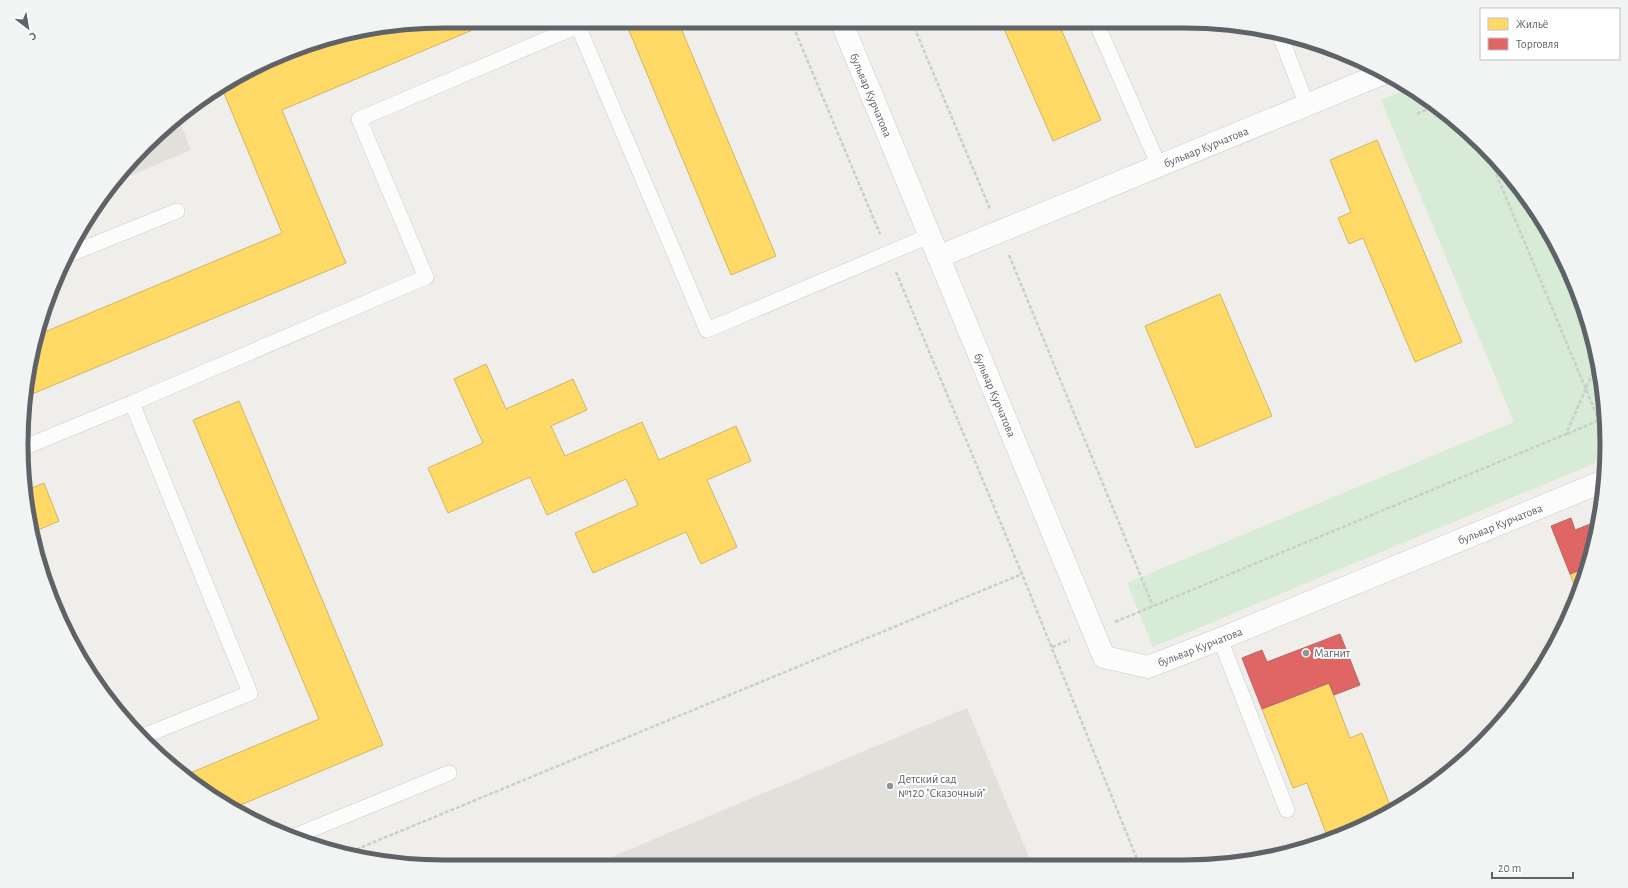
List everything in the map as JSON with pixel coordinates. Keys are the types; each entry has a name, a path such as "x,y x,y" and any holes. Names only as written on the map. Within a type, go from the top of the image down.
{"street":[{"name":"бульвар Курчатова","path":"843,28 1104,657 1148,667 1220,639 1598,484"},
{"name":"бульвар Курчатова","path":"938,257 1377,76"}],"lane":[{"path":"30,445 426,277 359,119 573,28"},
{"path":"579,28 707,330 929,236"},
{"path":"1099,28 1159,166"},
{"path":"1282,40 1307,105"},
{"path":"75,252 177,211"},
{"path":"132,403 250,693 147,735"},
{"path":"1220,639 1287,810"},
{"path":"300,834 449,773"}],"path":[{"path":"794,28 1022,574 1137,860"},
{"path":"915,28 1000,232 1153,606"},
{"path":"1417,114 1429,108"},
{"path":"1052,647 1599,420 1493,165"},
{"path":"1566,434 1593,372"},
{"path":"354,850 1022,574"}],"shaded area":[{"path":"180,123 191,150 124,178 150,150"},
{"name":"Детский сад №120 \"Сказочный\"","path":"967,708 1030,860 604,860"}],"green space":[{"path":"1403,91 1437,114 1458,131 1497,170 1530,213 1544,236 1568,285 1586,336 1592,363 1599,417 1599,461 1153,647 1127,583 1514,422 1381,100"}],"building: Жильё":[{"path":"477,28 282,110 346,263 32,394 36,363 43,333 282,233 223,92 260,71 310,50 336,42 363,36 417,29"},
{"path":"628,28 681,28 776,256 731,275"},
{"path":"1004,28 1061,28 1101,120 1053,141"},
{"path":"1377,140 1462,342 1415,362 1363,238 1349,244 1338,218 1351,212 1330,160"},
{"path":"1220,294 1272,416 1196,448 1145,326"},
{"path":"486,364 506,409 573,379 587,410 551,426 565,456 642,422 659,460 736,426 751,461 707,480 737,547 701,564 686,532 593,573 575,533 638,505 626,479 547,515 530,477 448,513 428,468 483,443 454,379"},
{"path":"239,401 383,745 239,806 213,790 190,773 319,719 193,420"},
{"path":"44,483 59,521 38,530 31,488"},
{"path":"1580,570 1575,586 1570,574"},
{"path":"1329,683 1350,738 1362,733 1390,805 1369,816 1326,833 1307,783 1293,788 1262,709"}],"building: Торговля":[{"path":"1571,518 1575,530 1592,523 1580,570 1570,574 1551,526"},
{"path":"1340,634 1360,685 1334,695 1329,683 1262,709 1242,658 1262,650 1267,662"}],"place":[{"name":"Магнит","path":"1306,653"},
{"name":"Детский сад №120 \"Сказочный\"","path":"890,786"}]}
